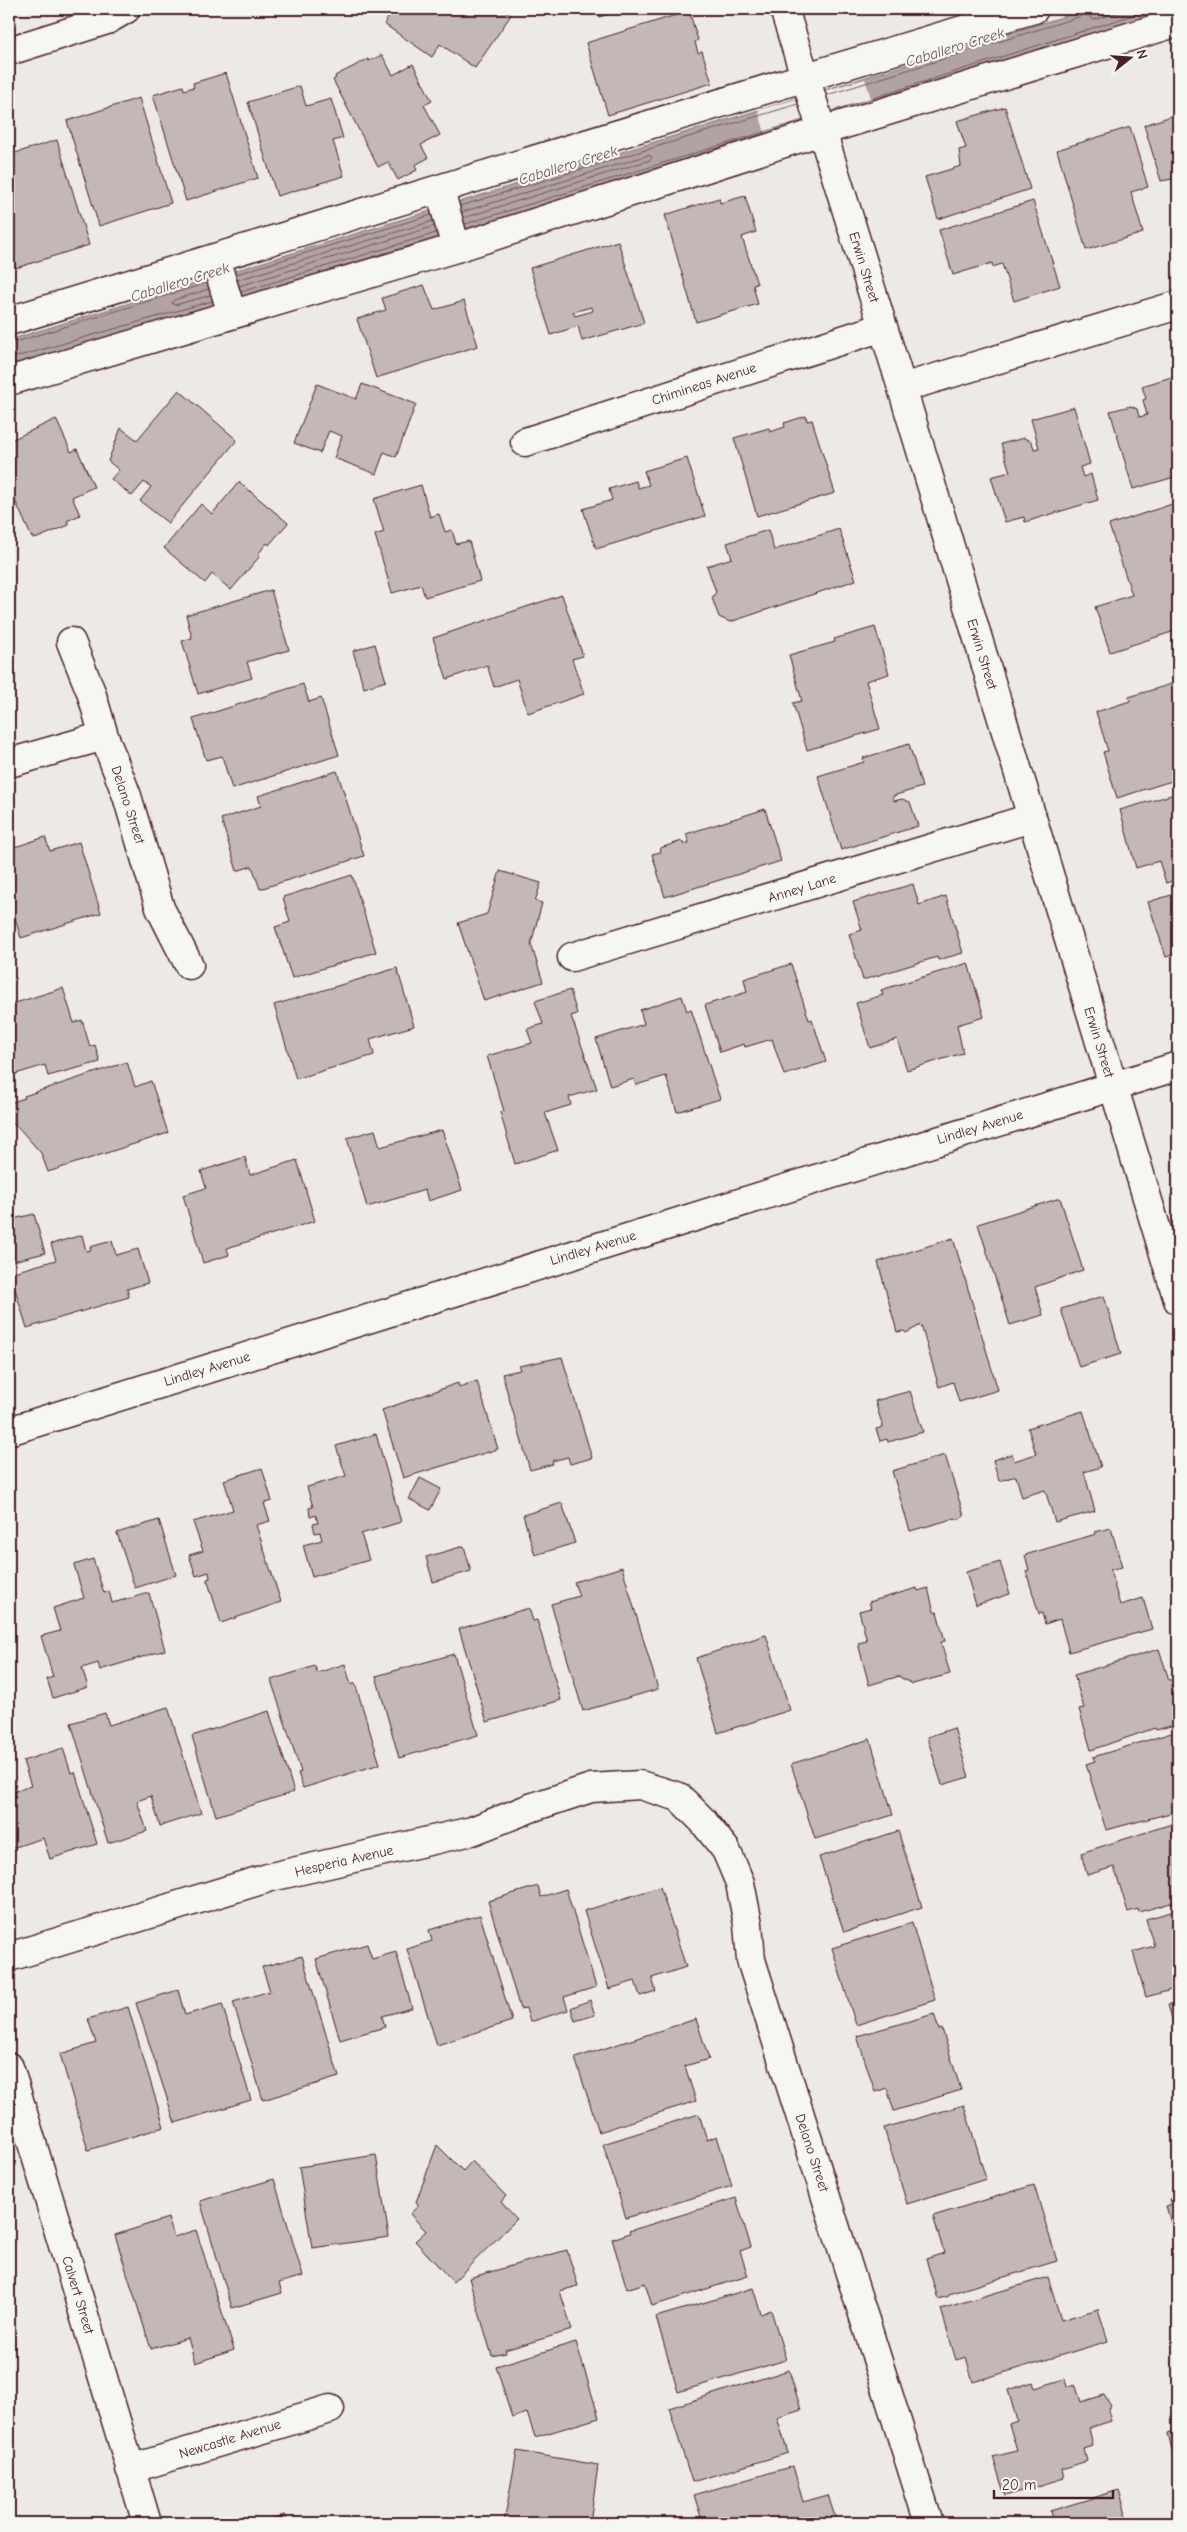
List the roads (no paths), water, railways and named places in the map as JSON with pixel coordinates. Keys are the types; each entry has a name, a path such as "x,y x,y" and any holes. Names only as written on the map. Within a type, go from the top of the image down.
{"street":[{"path":"9,51 107,20 126,9"},
{"name":"Erwin Street","path":"784,9 902,388 1178,1300"},
{"path":"9,321 215,258 441,196 808,85 1034,9"},
{"path":"9,382 232,314 820,126 1178,22"},
{"path":"441,196 454,243"},
{"path":"215,258 232,314"},
{"path":"902,388 1178,305"},
{"name":"Chimineas Avenue","path":"526,442 883,327"},
{"name":"Delano Street","path":"71,642 92,692 104,736 127,796 160,908 189,965"},
{"path":"9,763 104,736"},
{"name":"Anney Lane","path":"572,957 1032,818"},
{"name":"Lindley Avenue","path":"9,1431 1178,1066"},
{"name":"Hesperia Avenue","path":"9,1957 271,1877 472,1831 533,1807 591,1788 640,1785 679,1797"},
{"name":"Delano Street","path":"679,1797 702,1820 726,1850 740,1883 748,1924 751,1960 929,2523"},
{"name":"Calvert Street","path":"9,2067 147,2523"},
{"name":"Newcastle Avenue","path":"130,2469 330,2409"}],"water":[{"path":"1088,9 1170,9 873,104 216,305 9,365 9,340"}],"water label":[{"name":"Caballero Creek","path":"955,47"},
{"name":"Caballero Creek","path":"568,165"},
{"name":"Caballero Creek","path":"180,282"}]}
